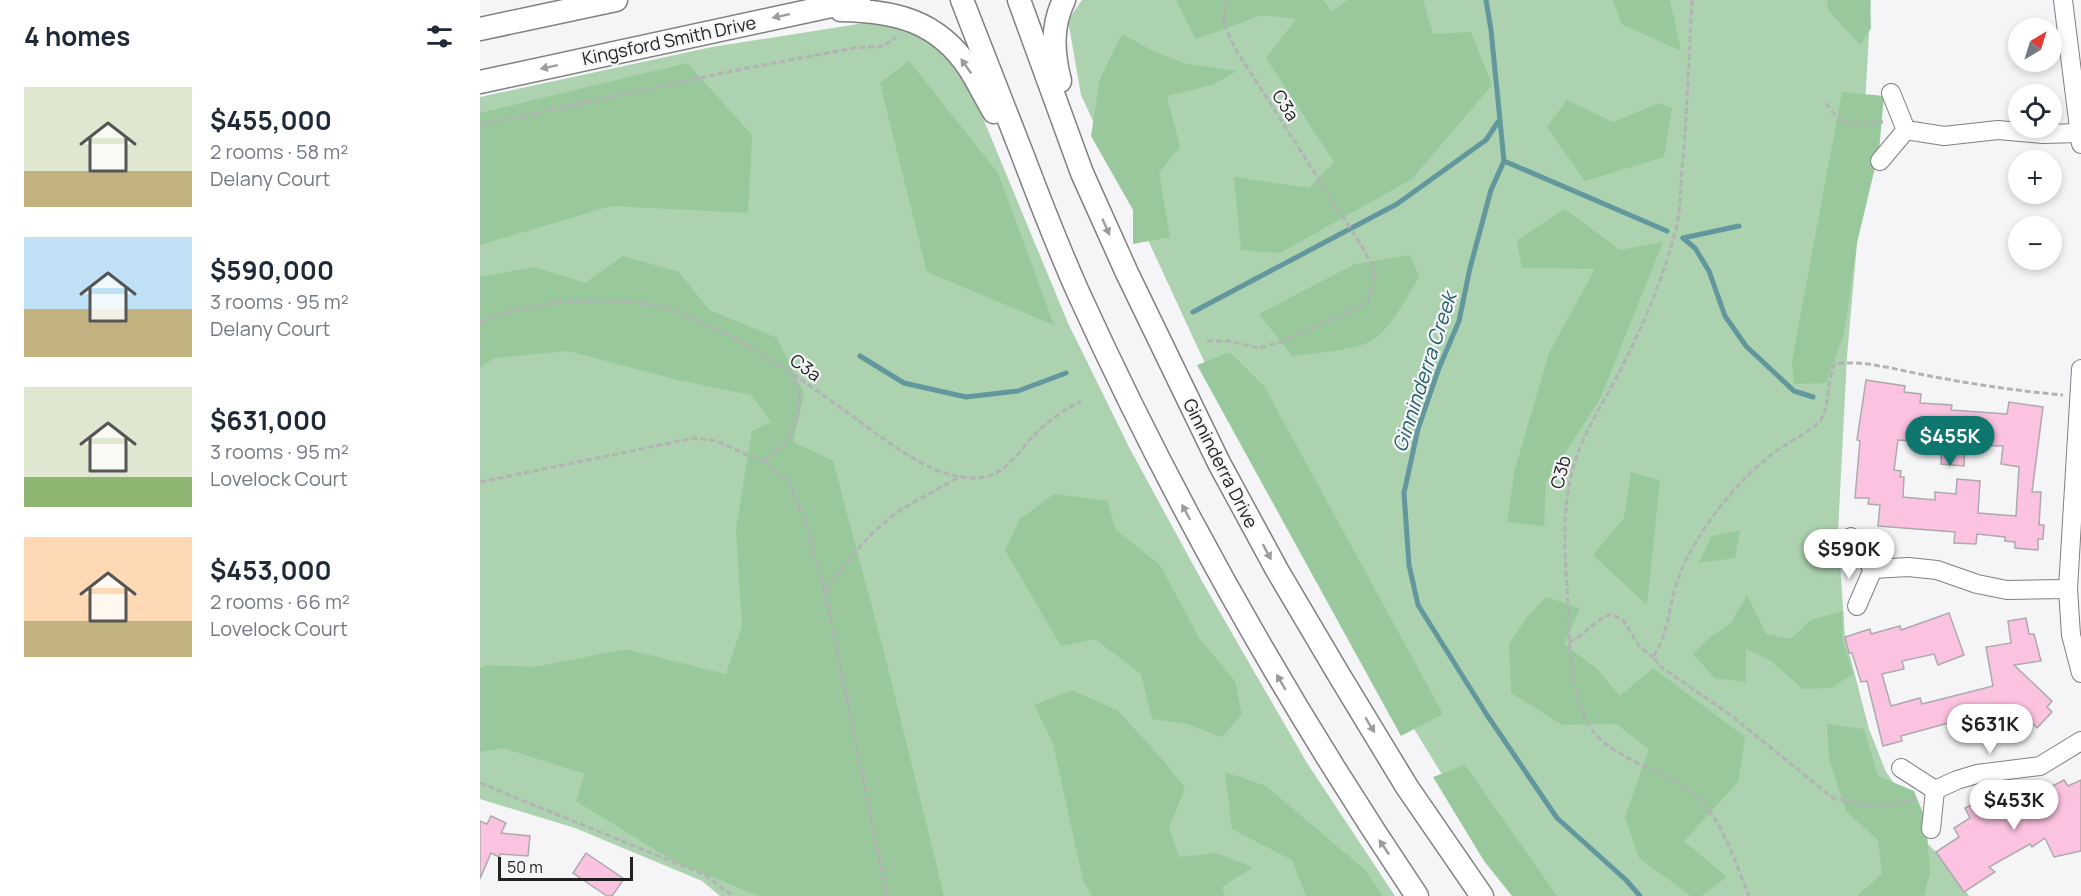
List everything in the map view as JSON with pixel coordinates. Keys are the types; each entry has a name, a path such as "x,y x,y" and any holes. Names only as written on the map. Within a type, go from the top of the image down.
{"main road":[{"path":"480,29 616,0"},
{"name":"Kingsford Smith Drive","path":"480,82 859,0"},
{"path":"962,0 1077,291 1177,496 1238,608 1292,700 1361,812 1417,896"},
{"name":"Ginninderra Drive","path":"1019,0 1082,173 1127,273 1219,463 1277,570 1407,787 1482,896"},
{"path":"1064,0 1056,21 1053,40 1055,59 1082,173"},
{"path":"811,10 893,14 916,22 936,34 968,67 1028,170"}],"street":[{"path":"2063,0 2081,144"},
{"path":"1891,93 1906,130"},
{"path":"1906,130 1944,136 1998,130 2043,134 2080,133"},
{"path":"1880,161 1906,130"},
{"path":"2081,369 2068,589 2071,635 2081,674"},
{"path":"1851,537 1874,569"},
{"path":"1874,569 1908,567 1937,570 1977,584 2007,590 2068,589"},
{"path":"1857,606 1874,569"},
{"path":"1935,790 1977,774 2040,766 2081,741"},
{"path":"1901,768 1935,790"},
{"path":"1931,829 1935,790"}],"path":[{"name":"C3a","path":"1207,340 1228,341 1258,348 1280,342 1356,308 1368,300 1375,281 1372,265 1361,245 1236,50 1224,25 1227,0"},
{"name":"C3b","path":"1692,0 1684,149 1677,222 1660,283 1641,331 1586,437 1574,464 1567,494 1564,524 1571,674 1585,719 1599,738 1616,752 1681,784 1697,797 1722,833 1749,896"},
{"path":"480,125 737,70 854,48 884,46 901,32"},
{"path":"1826,103 1836,119 1849,125 1887,122 1906,130"},
{"name":"C3a","path":"480,322 532,306 571,301 613,301 665,308 720,330 770,357 900,451 924,464 961,476 977,478 993,474 1007,466 1039,429 1065,409 1081,401"},
{"path":"1653,657 1662,643 1672,599 1682,569 1695,542 1756,468 1820,420 1825,409 1830,374 1835,364 1870,365 2000,389 2070,396 2079,394"},
{"path":"763,462 787,441 797,418 800,395 793,374"},
{"path":"480,482 694,438 717,441 763,462 789,482 808,530 812,552 825,592 887,896"},
{"path":"825,592 853,553 880,527 903,508 961,476"},
{"path":"1569,642 1581,637 1604,616 1611,614 1623,620 1639,646 1661,667 1728,713 1833,798 1867,805 1893,805 1910,801 1935,790"},
{"path":"480,783 705,875 733,896"}],"green space":[{"path":"1082,0 1871,0 1857,243 1847,356 1838,532 1845,637 1869,729 1886,772 1901,793 1921,837 1936,852 1969,896 1521,896 1438,768 1251,463 1081,95 1068,20"},
{"path":"1176,0 1323,0 1332,11 1348,0 1423,0 1433,34 1471,32 1492,85 1412,179 1280,253 1241,250 1234,177 1309,188 1334,162 1266,58 1296,19 1262,15 1196,39"},
{"path":"1613,0 1670,0 1681,51 1621,24"},
{"path":"1827,0 1870,0 1871,28 1860,45 1828,10"},
{"path":"871,22 924,31 968,82 1068,323 1130,449 1203,583 1307,763 1395,896 720,896 702,881 575,828 480,799 480,97 712,47"},
{"path":"1122,34 1153,51 1187,64 1237,71 1212,85 1167,96 1180,147 1159,172 1170,237 1133,244 1133,210 1091,136 1100,79"},
{"path":"909,61 998,173 1054,325 927,272 880,83"},
{"path":"687,63 752,135 748,213 611,206 480,245 480,113"},
{"path":"1842,92 1884,96 1879,151 1857,243 1844,334 1826,383 1794,384 1792,361"},
{"path":"1567,100 1613,122 1659,103 1672,108 1664,157 1585,181 1547,127"},
{"path":"1565,209 1620,250 1663,242 1600,399 1546,482 1544,526 1507,522 1515,469 1549,353 1595,269 1522,268 1517,240"},
{"path":"1410,255 1419,276 1401,308 1383,331 1370,342 1337,351 1292,356 1259,314 1355,264"},
{"path":"623,256 679,272 709,310 777,338 804,394 793,442 833,461 885,656 944,896 759,896 675,862 576,801 585,774 503,748 480,752 480,668 486,665 535,667 626,649 726,674 742,626 736,529 752,431 771,422 751,395 678,380 568,351 494,358 480,368 480,277 534,267 585,283"},
{"path":"1230,352 1264,386 1443,714 1401,736 1197,365"},
{"path":"1631,472 1660,480 1647,605 1593,555 1624,518"},
{"path":"1054,494 1107,501 1116,530 1160,565 1199,638 1235,681 1242,714 1222,737 1187,724 1152,719 1141,674 1095,639 1061,646 1005,550 1020,519"},
{"path":"1740,530 1735,558 1698,563 1712,536"},
{"path":"1747,595 1766,634 1791,639 1811,620 1843,611 1842,637 1853,674 1831,688 1803,689 1771,661 1746,649 1746,682 1715,678 1693,654 1713,635 1731,623"},
{"path":"1546,597 1580,608 1564,644 1597,669 1620,696 1653,668 1745,737 1738,782 1684,841 1727,877 1701,896 1691,896 1639,858 1625,817 1649,749 1616,724 1563,725 1511,693 1509,644 1527,617"},
{"path":"1072,690 1118,711 1185,788 1169,828 1179,857 1215,853 1253,867 1222,887 1225,896 1092,896 1083,880 1053,743 1034,705"},
{"path":"1827,724 1864,729 1878,776 1914,791 1926,820 1930,872 1924,896 1857,896 1882,874 1878,840 1846,811 1829,759"},
{"path":"1465,765 1557,896 1512,896 1484,861 1433,777"},
{"path":"1225,772 1266,786 1364,869 1383,896 1306,896 1292,860 1232,829"}],"building":[{"path":"1866,380 1905,386 1904,392 1921,394 1920,403 1952,405 1951,410 2007,414 2009,402 2043,407 2032,492 2041,492 2039,525 2044,525 2043,539 2038,539 2038,550 2015,548 2015,542 2005,541 2005,537 1977,534 1976,544 1954,543 1955,532 1878,526 1880,505 1868,504 1869,498 1855,498 1860,441 1857,440","holes":["1898,440 1942,443 1941,464 1964,466 1965,445 2003,446 2001,464 2019,467 2016,516 1978,513 1980,481 1957,479 1956,494 1935,492 1935,500 1903,497 1904,477 1900,477 1901,471 1894,470"]},
{"path":"1949,613 1964,655 1938,665 1934,654 1902,661 1904,669 1882,674 1891,706 1920,698 1922,704 1993,686 1986,647 2011,643 2008,621 2026,618 2029,634 2034,634 2041,661 2014,665 2052,701 2047,707 2052,712 2037,728 2032,723 2015,742 2004,731 1968,740 1963,719 1901,736 1902,741 1883,746 1867,681 1861,682 1845,637 1870,629 1871,634 1900,626 1901,630"},
{"path":"2064,780 2068,786 2081,780 2081,851 2054,857 2045,838 2032,847 2030,844 1989,867 1995,872 1964,892 1936,852 1959,837 1954,828 1970,818 1965,808 1982,799 1986,806 1997,800 2000,806 2025,793 2028,799"},
{"path":"491,816 506,823 501,833 530,836 528,856 500,854 499,857 491,853 480,879 480,821 487,824"},
{"path":"586,853 624,879 612,896 607,896 573,873"}],"waterway":[{"name":"Ginninderra Creek","path":"1486,0 1504,161 1491,190 1470,268 1459,321 1439,368 1418,429 1404,493 1409,565 1418,605 1487,715 1557,818 1626,880 1640,896"},
{"path":"1193,312 1397,204 1486,140 1498,122"},
{"path":"1504,161 1667,231"},
{"path":"1683,238 1739,226"},
{"path":"1683,238 1695,248 1709,271 1725,316 1746,346 1794,391 1813,397"},
{"path":"860,356 904,383 966,397 1018,391 1066,373"}]}
